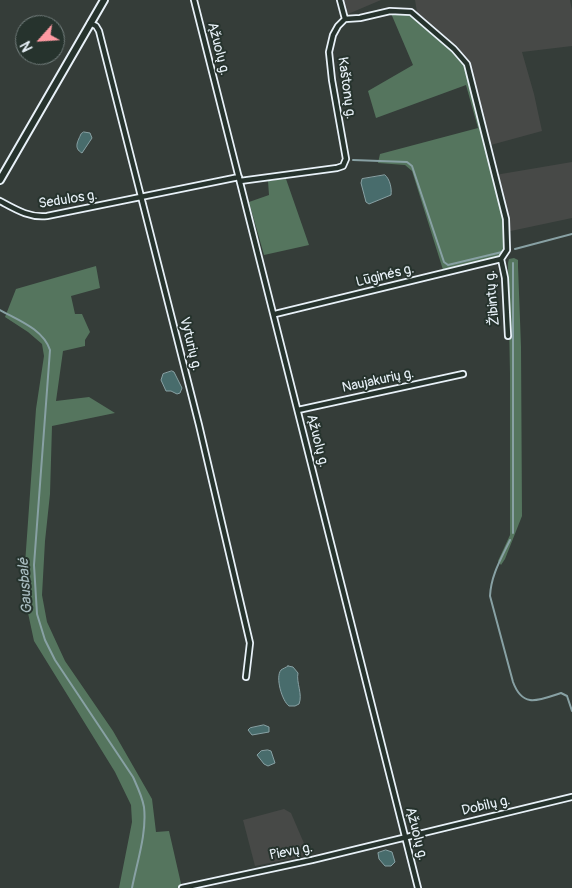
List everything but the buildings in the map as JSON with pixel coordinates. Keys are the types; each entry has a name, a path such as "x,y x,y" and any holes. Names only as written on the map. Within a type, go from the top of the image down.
{"main road":[{"path":"0,180 104,0"}],"street":[{"name":"Ąžuolų g.","path":"194,0 418,888"},
{"path":"340,0 345,19 360,18 390,11 403,10 411,12 467,64 506,219 507,250 500,259"},
{"name":"Kaštonų g.","path":"240,179 343,166 346,159 329,52 333,35 345,19"},
{"name":"Vyturių g.","path":"90,22 96,26 99,32 199,425 250,643 246,677"},
{"name":"Sedulos g.","path":"0,201 24,214 39,217 240,179"},
{"name":"Lūginės g.","path":"274,314 500,259"},
{"name":"Žibintų g.","path":"500,259 505,278 508,336"},
{"name":"Naujakurių g.","path":"298,410 463,374"},
{"name":"Dobilų g.","path":"405,837 572,798"},
{"name":"Pievų g.","path":"182,888 312,860 405,837"}],"shaded area":[{"path":"344,0 381,0 348,14"},
{"path":"415,0 570,0 572,10 572,46 522,52 542,131 487,146 467,64 457,46 418,18"},
{"path":"572,162 572,218 506,232 495,175"},
{"path":"284,809 291,813 309,855 255,866 243,820"}],"green space":[{"path":"390,11 411,12 454,49 467,64 506,219 507,250 501,259 444,273 412,171 405,165 378,163 380,154 478,128 466,85 376,118 368,91 413,65"},
{"path":"286,179 309,245 264,255 249,202 269,195 268,181"},
{"path":"514,258 518,260 521,347 522,516 501,565 498,561 510,535 508,263 509,259"},
{"path":"96,266 100,288 71,296 75,314 82,314 90,332 85,340 85,346 63,351 56,401 89,397 115,413 52,426 50,494 42,595 47,622 65,661 113,731 152,799 156,832 169,831 182,888 119,888 132,822 131,805 115,772 34,641 28,613 25,564 36,409 44,356 42,344 5,317 16,289"}],"water":[{"path":"84,132 90,133 92,138 82,153 79,151 77,144 81,134"},
{"path":"385,175 390,184 391,195 369,204 366,202 361,183 362,179"},
{"path":"172,371 182,388 180,393 177,394 166,391 161,380 163,374"},
{"path":"288,666 293,667 298,673 300,700 299,704 295,706 289,706 286,703 279,683 279,673"},
{"path":"264,725 269,727 269,732 252,735 248,730 250,728"},
{"path":"261,751 271,751 275,763 268,766 257,755"},
{"path":"386,850 392,852 395,862 391,866 385,866 379,859 378,853"}],"waterway":[{"path":"353,160 407,162 412,166 444,262 448,265 502,252"},
{"path":"515,249 572,234"},
{"path":"513,263 513,533"},
{"name":"Gausbalė","path":"0,310 36,331 42,336 50,350 34,565 37,614 45,640 55,660 133,777 141,795 145,817 141,848 132,888"},
{"path":"510,540 494,574 490,596 513,682 517,691 527,699 539,700 561,693 567,696 572,711"}]}
